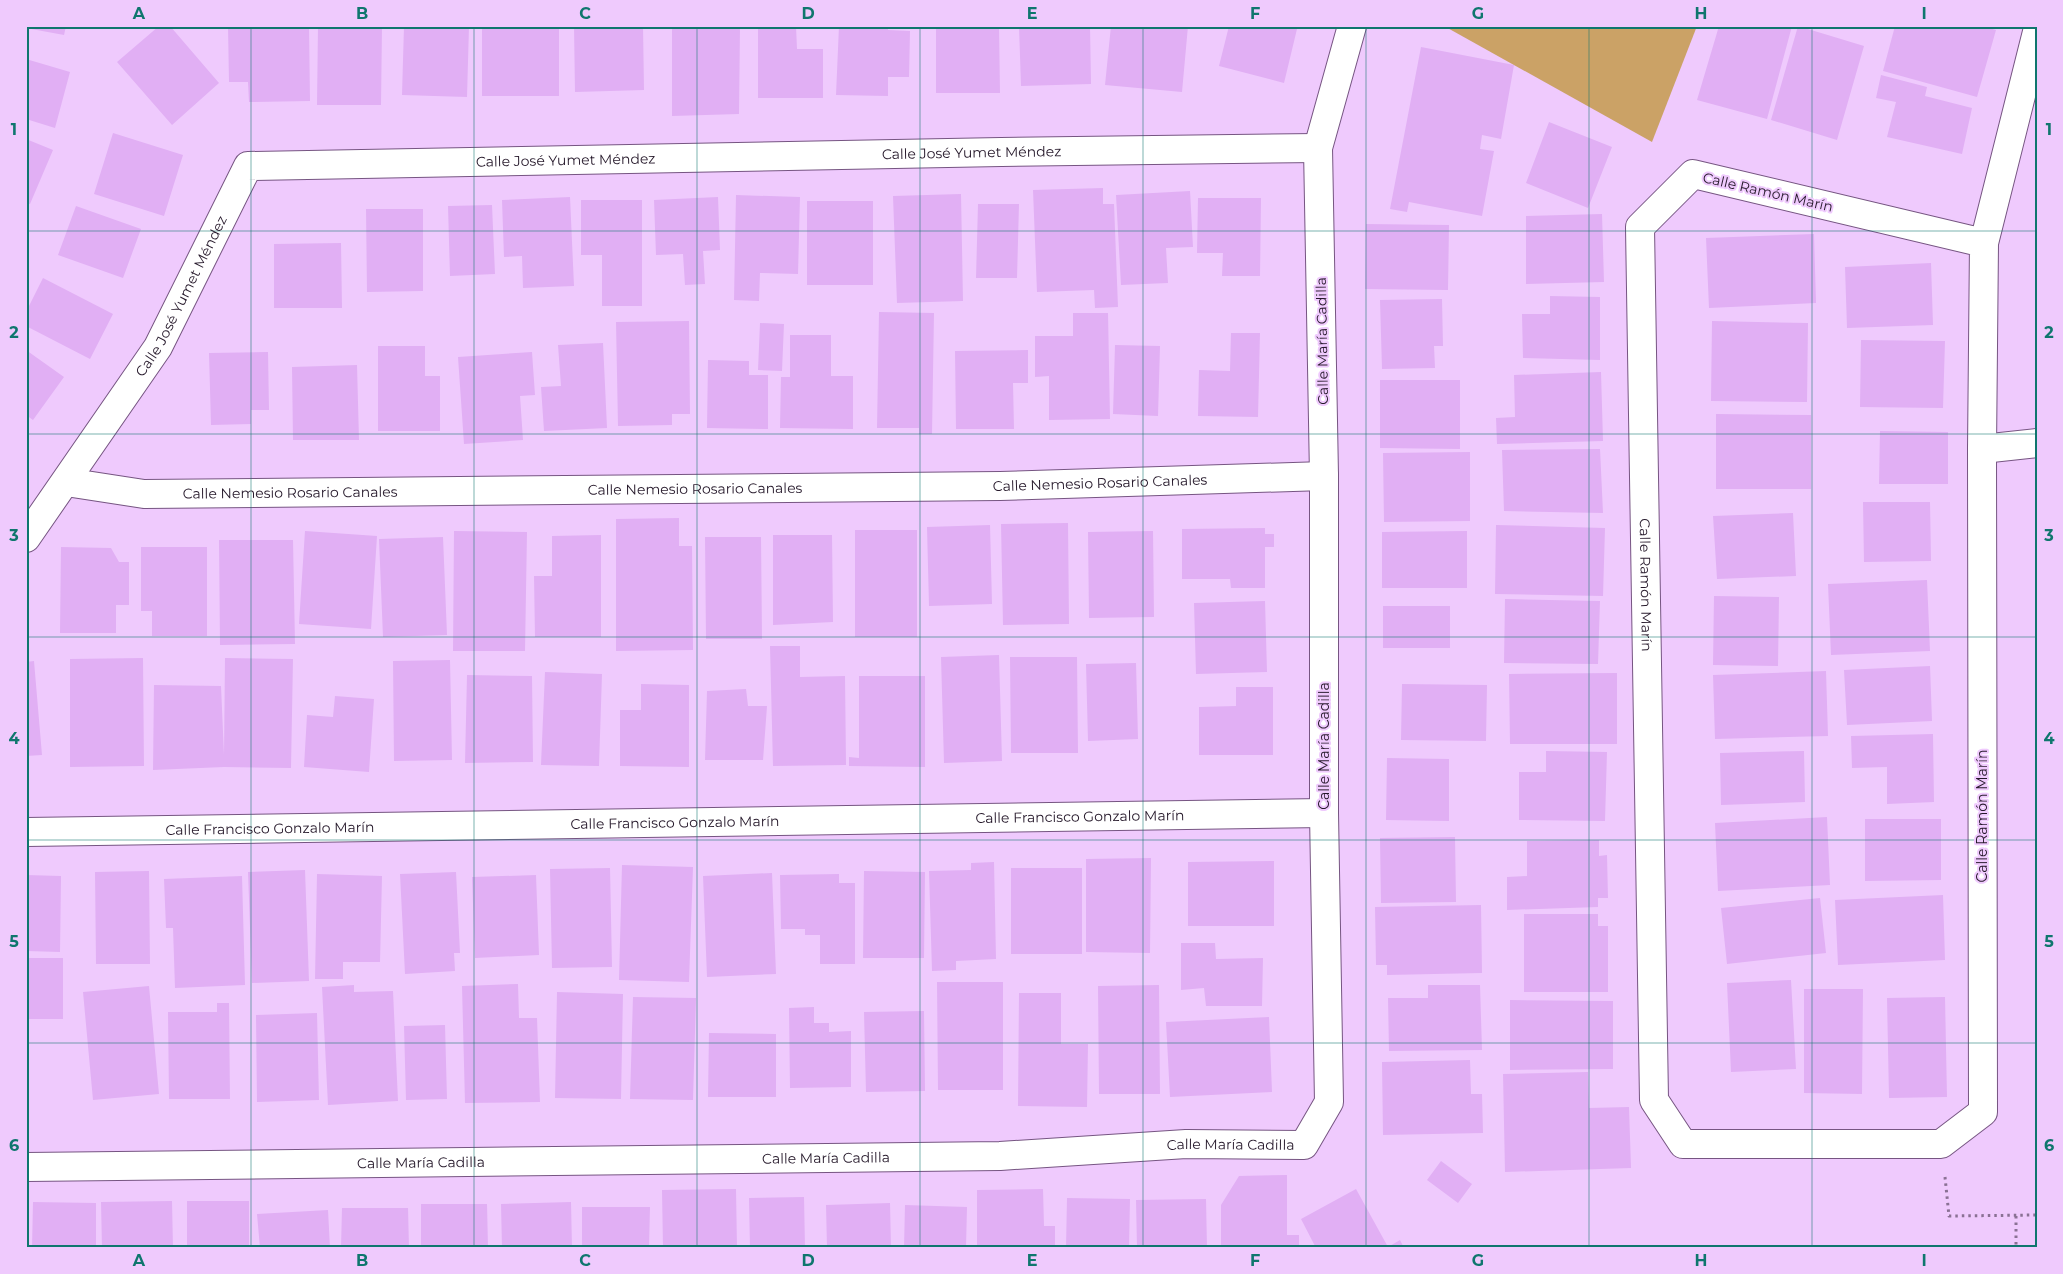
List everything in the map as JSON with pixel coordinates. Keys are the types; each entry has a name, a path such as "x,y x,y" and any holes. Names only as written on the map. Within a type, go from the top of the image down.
{"street":[{"name":"Calle María Cadilla","path":"26,1167 1000,1156 1186,1144 1304,1145 1330,1102 1324,813 1324,476 1318,148 1352,26"},
{"path":"1984,243 2037,32"},
{"name":"Calle José Yumet Méndez","path":"26,538 158,346 248,166 1318,148"},
{"name":"Calle Ramón Marín","path":"1693,174 1984,243 1982,448 1983,1112 1942,1144 1683,1144 1654,1100 1640,227 1693,174"},
{"path":"1982,448 2037,443"},
{"name":"Calle Nemesio Rosario Canales","path":"66,482 144,494 1000,486 1324,476"},
{"name":"Calle Francisco Gonzalo Marín","path":"26,832 1324,813"}],"path":[{"path":"1942,1144 1949,1216 2037,1215"},
{"path":"2016,1216 2016,1248"}],"shaded area":[{"path":"1444,26 1697,26 1652,142"}],"building":[{"path":"26,26 66,26 64,35 26,28"},
{"path":"159,26 170,26 219,83 172,125 117,62"},
{"path":"228,26 309,26 310,101 249,102 248,82 229,82"},
{"path":"318,26 382,26 381,105 317,105"},
{"path":"404,26 469,26 467,97 402,95"},
{"path":"482,26 559,26 559,96 482,96"},
{"path":"574,26 643,26 644,90 575,92"},
{"path":"672,26 740,26 739,114 672,116"},
{"path":"758,26 796,26 797,49 823,49 823,98 758,98"},
{"path":"839,26 888,26 888,30 910,31 909,77 888,77 888,96 836,95"},
{"path":"936,26 999,26 1000,93 936,93"},
{"path":"1019,26 1090,26 1091,84 1021,86"},
{"path":"1111,26 1188,26 1182,92 1105,85"},
{"path":"1229,26 1286,26 1297,29 1284,83 1219,66"},
{"path":"1719,26 1792,26 1767,119 1697,100"},
{"path":"1798,26 1864,46 1837,140 1771,120"},
{"path":"1895,26 1982,26 1996,30 1977,97 1883,71"},
{"path":"1421,47 1514,65 1501,139 1482,135 1480,149 1494,151 1482,216 1409,202 1407,212 1390,209"},
{"path":"26,59 70,72 55,128 26,119"},
{"path":"1881,75 1927,87 1925,96 1972,108 1962,154 1887,137 1896,102 1876,98"},
{"path":"1549,122 1612,147 1588,208 1526,183"},
{"path":"113,133 183,155 164,216 94,194"},
{"path":"26,139 53,150 30,204 26,203"},
{"path":"1103,188 1103,204 1114,204 1118,307 1095,308 1094,290 1037,292 1033,190"},
{"path":"1190,191 1193,247 1166,248 1168,283 1121,285 1116,195"},
{"path":"961,194 963,301 897,303 893,196"},
{"path":"736,195 800,197 798,274 760,273 759,301 734,300"},
{"path":"570,197 574,286 523,288 522,256 504,257 502,200"},
{"path":"718,197 720,250 703,251 705,284 685,285 683,254 656,255 654,200"},
{"path":"1198,198 1261,198 1260,276 1222,276 1223,253 1197,253"},
{"path":"581,200 642,200 642,306 602,306 602,255 581,255"},
{"path":"807,201 873,201 873,285 807,285"},
{"path":"978,204 1019,204 1017,278 976,278"},
{"path":"492,205 495,274 450,276 448,206"},
{"path":"76,206 141,229 123,278 58,255"},
{"path":"366,209 423,209 423,291 367,292"},
{"path":"1602,214 1604,282 1526,284 1526,216"},
{"path":"1366,224 1449,225 1448,290 1365,289"},
{"path":"1814,234 1816,303 1709,308 1706,238"},
{"path":"341,243 342,308 274,308 274,244"},
{"path":"1931,263 1933,325 1847,328 1845,267"},
{"path":"43,278 113,314 90,359 26,326 26,312"},
{"path":"1550,296 1600,297 1600,360 1523,358 1522,314 1550,314"},
{"path":"1442,299 1443,346 1434,346 1435,368 1382,369 1380,300"},
{"path":"879,312 934,313 932,434 919,434 919,428 877,428"},
{"path":"1073,313 1108,313 1110,419 1049,420 1049,376 1035,377 1035,336 1073,336"},
{"path":"689,321 690,414 672,414 672,425 618,426 616,322"},
{"path":"1712,321 1808,323 1807,402 1711,401"},
{"path":"760,323 784,324 782,371 758,370"},
{"path":"1231,333 1260,333 1258,417 1198,416 1199,370 1230,371"},
{"path":"790,335 831,335 831,376 853,376 853,429 780,428 781,377 790,377"},
{"path":"1861,340 1945,341 1943,408 1860,407"},
{"path":"603,343 607,428 544,431 541,387 561,386 558,345"},
{"path":"1115,345 1160,346 1158,416 1113,414"},
{"path":"378,346 425,346 425,376 440,376 440,431 378,431"},
{"path":"26,350 64,377 33,420 26,415"},
{"path":"1028,350 1028,383 1013,383 1014,429 956,429 955,351"},
{"path":"268,352 269,410 251,410 251,424 211,425 209,353"},
{"path":"532,352 535,395 520,396 523,440 464,444 458,357"},
{"path":"708,360 749,361 749,375 768,375 768,429 707,428"},
{"path":"357,365 359,440 293,440 292,367"},
{"path":"1601,372 1603,441 1497,444 1496,418 1515,417 1514,375"},
{"path":"1380,380 1460,380 1460,449 1380,448"},
{"path":"1716,414 1811,415 1811,489 1716,489"},
{"path":"1880,431 1948,432 1948,484 1879,484"},
{"path":"1600,449 1603,513 1504,511 1502,450"},
{"path":"1470,452 1470,521 1384,522 1383,453"},
{"path":"1863,502 1930,502 1931,561 1864,562"},
{"path":"1793,513 1796,576 1717,579 1713,516"},
{"path":"679,518 679,546 692,546 693,650 616,651 616,519"},
{"path":"1068,523 1069,624 1003,625 1001,524"},
{"path":"990,525 992,604 929,606 927,527"},
{"path":"1496,525 1605,528 1603,596 1495,594"},
{"path":"1265,528 1265,534 1274,534 1274,547 1265,547 1265,588 1231,588 1230,579 1182,579 1182,529"},
{"path":"855,530 917,530 917,637 855,637"},
{"path":"305,531 377,536 371,629 299,624"},
{"path":"454,531 527,532 525,651 453,651"},
{"path":"1153,531 1154,617 1089,618 1088,532"},
{"path":"1467,531 1467,588 1382,588 1382,532"},
{"path":"601,535 601,637 535,637 534,576 552,576 552,536"},
{"path":"773,535 832,535 833,622 773,625"},
{"path":"443,537 447,635 383,637 379,539"},
{"path":"705,537 761,537 762,639 706,639"},
{"path":"219,540 293,540 295,644 220,645"},
{"path":"61,547 111,548 119,562 129,562 129,605 116,605 116,633 60,633"},
{"path":"141,547 207,547 207,636 152,636 152,611 141,611"},
{"path":"1927,580 1930,651 1831,655 1828,584"},
{"path":"1714,596 1779,597 1778,666 1713,665"},
{"path":"1505,599 1600,601 1598,664 1504,663"},
{"path":"1265,601 1267,672 1196,674 1194,603"},
{"path":"1383,606 1450,606 1450,648 1383,648"},
{"path":"770,646 800,646 800,677 845,676 846,765 773,766"},
{"path":"999,655 1002,761 944,763 941,657"},
{"path":"1010,657 1077,657 1078,753 1011,753"},
{"path":"143,658 144,766 70,767 70,659"},
{"path":"225,658 293,659 291,768 224,767 153,770 154,685 221,686 224,755"},
{"path":"450,660 452,760 394,761 393,661"},
{"path":"34,661 42,755 26,756 26,662"},
{"path":"1136,663 1138,739 1088,741 1086,664"},
{"path":"1930,666 1932,721 1847,725 1844,670"},
{"path":"1826,671 1828,736 1715,739 1713,675"},
{"path":"545,672 602,674 599,766 541,765"},
{"path":"1617,673 1617,744 1510,744 1509,674"},
{"path":"467,675 532,676 533,762 465,763"},
{"path":"859,676 925,676 925,767 849,766 849,757 859,758"},
{"path":"641,684 689,685 689,767 620,766 620,710 641,710"},
{"path":"1402,684 1487,685 1486,741 1401,740"},
{"path":"1236,687 1273,687 1273,755 1199,755 1199,707 1236,706"},
{"path":"746,689 748,706 767,706 763,760 705,760 707,691"},
{"path":"335,696 374,699 369,772 304,767 307,715 333,717"},
{"path":"1933,734 1934,802 1887,804 1887,767 1852,768 1851,736"},
{"path":"1546,751 1607,752 1605,821 1519,820 1519,772 1546,772"},
{"path":"1804,751 1805,802 1721,805 1720,753"},
{"path":"1387,758 1449,759 1449,821 1386,820"},
{"path":"1827,817 1830,885 1718,891 1715,823"},
{"path":"1865,819 1941,819 1941,880 1865,881"},
{"path":"1455,837 1456,902 1381,903 1380,838"},
{"path":"1599,840 1599,856 1607,855 1608,898 1598,898 1598,907 1507,910 1507,877 1527,876 1527,841"},
{"path":"1151,858 1150,953 1086,952 1086,859"},
{"path":"1274,861 1274,926 1188,926 1188,862"},
{"path":"994,862 996,959 956,961 956,970 932,971 929,871 971,870 971,863"},
{"path":"622,865 693,867 689,982 619,980"},
{"path":"610,868 612,967 552,968 550,869"},
{"path":"1011,868 1082,868 1082,954 1011,954"},
{"path":"305,870 309,981 252,983 248,872"},
{"path":"149,871 150,964 96,964 95,872"},
{"path":"864,871 925,872 924,958 863,958"},
{"path":"456,872 460,953 454,953 455,971 405,974 400,874"},
{"path":"772,873 776,974 707,977 703,876"},
{"path":"317,874 382,876 380,962 343,962 343,979 315,979"},
{"path":"839,874 839,883 855,883 855,964 820,964 820,935 805,935 805,929 781,929 780,875"},
{"path":"26,875 61,876 60,952 27,951"},
{"path":"536,875 539,955 475,958 472,877"},
{"path":"242,876 245,985 175,988 173,928 166,928 164,879"},
{"path":"1943,895 1945,960 1838,965 1835,900"},
{"path":"1820,898 1826,953 1727,964 1721,908"},
{"path":"1481,905 1482,973 1387,975 1387,965 1376,965 1375,907"},
{"path":"1524,914 1598,914 1598,926 1608,926 1608,992 1524,992"},
{"path":"1181,943 1215,943 1216,959 1263,958 1262,1006 1206,1006 1204,988 1181,990"},
{"path":"26,958 63,958 63,1019 26,1019"},
{"path":"1791,980 1796,1069 1731,1072 1727,983"},
{"path":"937,982 1003,982 1003,1090 938,1090"},
{"path":"518,984 519,1018 537,1018 540,1102 465,1103 462,986"},
{"path":"354,985 354,992 393,991 398,1101 328,1105 322,987"},
{"path":"1159,985 1160,1094 1099,1094 1098,986"},
{"path":"1428,985 1480,985 1482,1050 1389,1051 1388,998 1428,998"},
{"path":"149,986 159,1094 93,1100 83,992"},
{"path":"1804,989 1863,989 1862,1094 1804,1093"},
{"path":"557,992 623,994 621,1099 555,1098"},
{"path":"1019,993 1061,993 1061,1044 1088,1044 1087,1107 1018,1106"},
{"path":"633,997 696,998 693,1100 630,1099"},
{"path":"1945,997 1947,1097 1889,1098 1887,998"},
{"path":"1510,1000 1613,1001 1613,1069 1510,1070"},
{"path":"217,1003 229,1003 230,1099 169,1099 168,1012 217,1012"},
{"path":"814,1007 814,1023 829,1023 829,1032 851,1031 851,1087 790,1088 789,1008"},
{"path":"924,1011 925,1091 866,1092 864,1012"},
{"path":"317,1013 319,1100 257,1102 256,1015"},
{"path":"1269,1017 1272,1092 1170,1097 1166,1022"},
{"path":"445,1025 447,1099 406,1100 404,1026"},
{"path":"709,1033 776,1034 776,1097 708,1097"},
{"path":"1470,1060 1471,1094 1482,1094 1483,1133 1383,1135 1382,1062"},
{"path":"1588,1072 1589,1108 1629,1107 1631,1168 1505,1172 1503,1074"},
{"path":"1441,1161 1472,1184 1458,1203 1427,1180"},
{"path":"1287,1175 1287,1235 1299,1235 1299,1248 1221,1248 1221,1205 1239,1176"},
{"path":"736,1189 737,1248 663,1248 662,1190"},
{"path":"1043,1189 1044,1226 1055,1226 1055,1248 977,1248 977,1190"},
{"path":"1356,1189 1388,1247 1400,1240 1404,1248 1316,1248 1301,1219"},
{"path":"804,1197 805,1248 750,1248 749,1198"},
{"path":"1067,1198 1130,1199 1129,1248 1066,1248"},
{"path":"1206,1199 1207,1248 1137,1248 1136,1200"},
{"path":"172,1201 173,1248 102,1248 101,1202"},
{"path":"187,1201 249,1201 249,1248 187,1248"},
{"path":"33,1202 96,1203 96,1248 32,1248"},
{"path":"571,1202 572,1248 502,1248 501,1204"},
{"path":"890,1203 891,1248 827,1248 826,1205"},
{"path":"421,1204 487,1204 488,1248 421,1248"},
{"path":"905,1205 967,1207 966,1248 904,1248"},
{"path":"582,1207 650,1207 649,1248 582,1248"},
{"path":"342,1208 408,1208 409,1248 341,1248"},
{"path":"328,1210 330,1248 260,1248 257,1214"}]}
